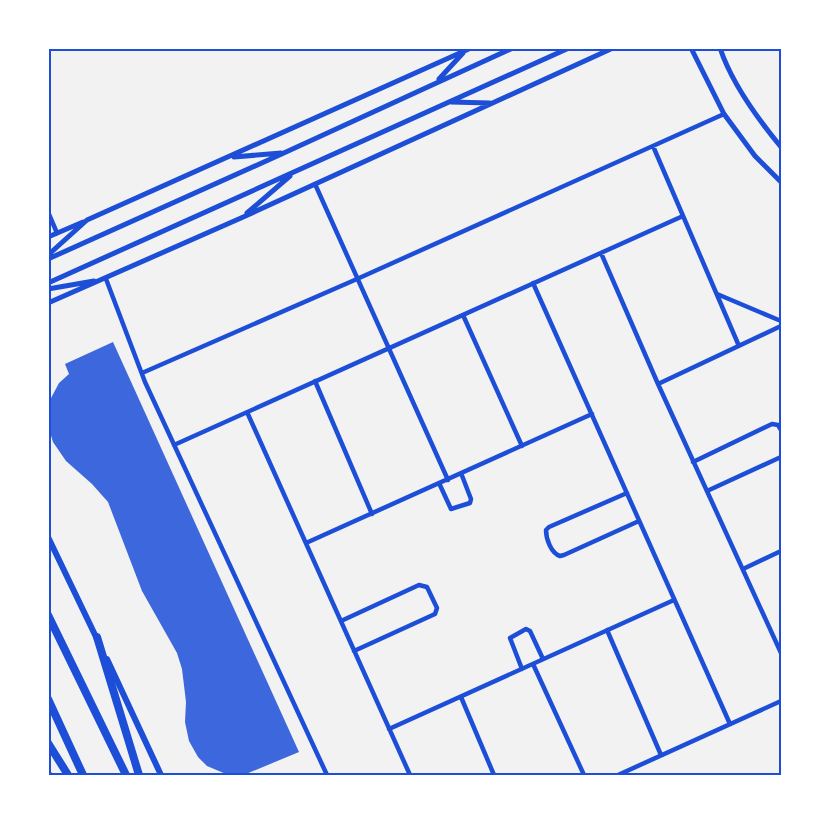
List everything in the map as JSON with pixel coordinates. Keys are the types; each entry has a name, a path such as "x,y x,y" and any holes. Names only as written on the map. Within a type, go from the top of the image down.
{"highway":[{"path":"48,615 126,775"},
{"path":"97,637 140,775"},
{"path":"48,699 83,775"},
{"path":"48,742 68,775"}],"main road":[{"path":"48,537 161,775"}],"street":[{"path":"48,257 513,48"},
{"path":"48,283 569,48"},
{"path":"48,303 241,218 613,48"},
{"path":"691,48 724,114 755,156 781,182"},
{"path":"720,48 753,110 781,147"},
{"path":"436,82 469,49"},
{"path":"48,237 469,49"},
{"path":"450,102 493,103"},
{"path":"142,373 724,114"},
{"path":"653,146 739,346"},
{"path":"227,158 286,152"},
{"path":"241,218 296,171"},
{"path":"315,184 448,480"},
{"path":"48,212 57,233"},
{"path":"174,445 683,216"},
{"path":"48,257 87,220"},
{"path":"601,252 693,462 781,653"},
{"path":"48,290 105,279"},
{"path":"105,279 142,373 174,445 327,775"},
{"path":"533,283 730,724"},
{"path":"717,294 781,321"},
{"path":"463,315 522,446"},
{"path":"658,384 781,326"},
{"path":"315,381 372,513"},
{"path":"247,412 410,775"},
{"path":"306,543 592,414"},
{"path":"693,462 772,424 778,424 781,430"},
{"path":"707,491 781,457"},
{"path":"439,483 452,509 470,503 471,499 461,473"},
{"path":"627,493 549,527 546,535 553,551 564,555 639,521"},
{"path":"742,569 781,551"},
{"path":"341,621 419,585 427,587 437,608 435,614 354,651"},
{"path":"389,729 674,600"},
{"path":"522,669 510,638 525,629 530,631 543,659"},
{"path":"607,630 661,755"},
{"path":"533,664 584,775"},
{"path":"461,697 494,775"},
{"path":"618,775 781,701"},
{"path":"48,771 50,775"}],"building":[{"path":"113,342 299,752 246,774 226,774 207,766 198,757 189,741 185,722 186,702 182,669 177,653 142,591 108,502 66,461 53,442 49,429 48,412 50,400 59,383 69,374 65,364"}]}
